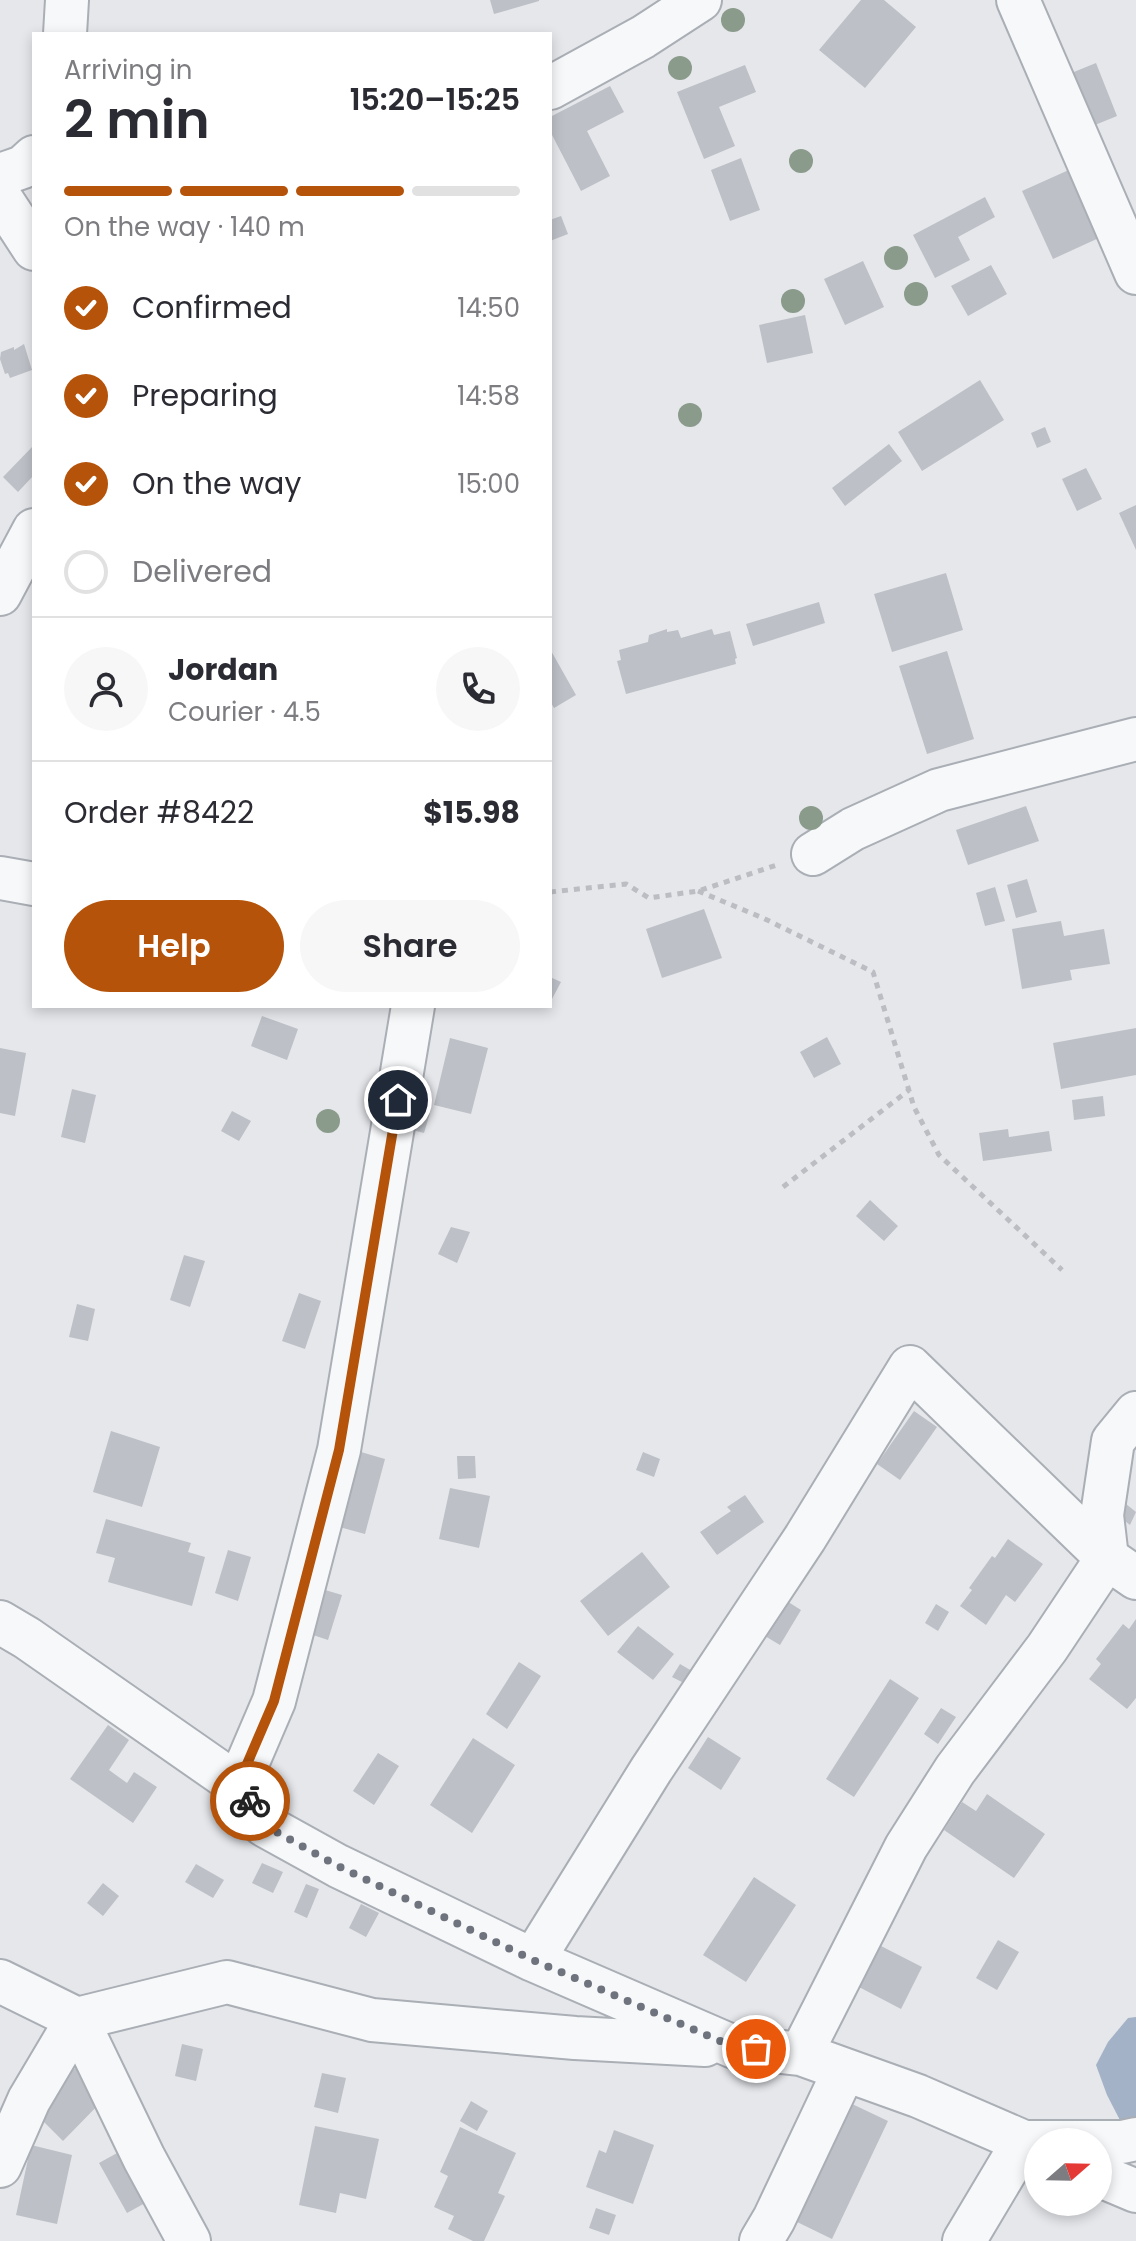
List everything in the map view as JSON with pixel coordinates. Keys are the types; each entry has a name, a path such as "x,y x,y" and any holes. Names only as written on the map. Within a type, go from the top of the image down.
{"street":[{"path":"65,32 67,0"},
{"path":"552,87 643,37 700,0"},
{"path":"1018,0 1136,273"},
{"path":"0,175 23,167 32,159"},
{"path":"0,197 32,246"},
{"path":"0,594 32,534"},
{"path":"813,854 853,829 939,790 1136,739"},
{"path":"0,878 32,884"},
{"path":"238,1785 274,1701 339,1450 413,1008"},
{"path":"533,1960 651,1770 805,1538 910,1367 1121,1568"},
{"path":"1121,1568 1102,1515 1113,1441 1136,1413"},
{"path":"801,2054 906,1847 955,1770 1047,1648 1121,1568"},
{"path":"0,1622 238,1785 264,1825 338,1866 533,1960 734,2047"},
{"path":"0,1981 77,2019 144,2158 189,2241"},
{"path":"0,2166 29,2100 77,2019 227,1982 372,2020 801,2054 918,2096 1024,2142"},
{"path":"761,2241 844,2071"},
{"path":"1112,2142 1136,2139"},
{"path":"964,2241 1024,2155"},
{"path":"1112,2181 1136,2191"}],"path":[{"path":"552,892 626,884 649,898 698,891 813,854"},
{"path":"698,891 763,918 873,972 914,1107 939,1155 1062,1270"},
{"path":"783,1187 909,1090"}],"water":[{"path":"1136,2017 1136,2129 1124,2128 1096,2065 1108,2042 1128,2018"}],"building":[{"path":"490,0 539,0 539,1 494,14"},
{"path":"861,0 884,0 916,27 865,88 819,50"},
{"path":"1096,63 1117,116 1090,127 1069,74"},
{"path":"745,65 756,92 719,107 735,146 704,159 677,92"},
{"path":"610,86 624,112 587,131 610,176 581,191 552,135 552,116"},
{"path":"741,158 760,210 730,221 711,170"},
{"path":"1071,169 1101,237 1053,259 1022,191"},
{"path":"985,197 995,217 958,237 970,260 935,278 913,235"},
{"path":"561,216 568,234 552,240 552,219"},
{"path":"863,261 884,307 845,325 824,279"},
{"path":"991,265 1007,294 968,316 951,286"},
{"path":"805,315 813,353 767,363 759,325"},
{"path":"24,344 32,370 10,378 8,373 5,374 1,352"},
{"path":"980,380 1004,420 922,471 898,432"},
{"path":"1045,427 1051,442 1037,448 1031,433"},
{"path":"889,444 902,461 845,506 832,488"},
{"path":"32,447 32,477 18,492 3,477"},
{"path":"1086,468 1102,499 1077,511 1062,479"},
{"path":"1136,505 1136,550 1119,513"},
{"path":"946,573 963,630 892,652 874,594"},
{"path":"819,602 825,623 753,646 746,624"},
{"path":"667,629 667,632 678,630 681,638 712,629 714,635 730,631 736,664 626,694 617,661 621,660 619,650 648,642 649,635"},
{"path":"947,651 974,739 927,754 899,666"},
{"path":"552,653 576,695 554,708 552,704"},
{"path":"1026,806 1039,841 968,865 956,830"},
{"path":"1027,879 1037,912 1016,918 1007,885"},
{"path":"995,887 1005,921 985,926 976,893"},
{"path":"704,909 722,958 662,978 646,929"},
{"path":"1061,921 1064,936 1104,929 1110,964 1070,970 1072,980 1022,989 1012,929"},
{"path":"552,978 561,982 552,999"},
{"path":"262,1016 298,1029 287,1060 251,1046"},
{"path":"1136,1028 1136,1075 1061,1089 1053,1043"},
{"path":"827,1037 841,1064 814,1078 800,1052"},
{"path":"450,1038 488,1048 471,1114 434,1105"},
{"path":"0,1048 26,1053 15,1116 0,1113"},
{"path":"72,1089 96,1095 85,1143 61,1137"},
{"path":"1103,1096 1105,1116 1074,1120 1072,1100"},
{"path":"415,1109 430,1113 424,1133 409,1129"},
{"path":"232,1111 251,1121 239,1141 221,1131"},
{"path":"1008,1129 1009,1137 1049,1131 1052,1151 983,1161 979,1133"},
{"path":"870,1200 898,1226 884,1241 856,1216"},
{"path":"451,1227 470,1232 457,1263 438,1254"},
{"path":"184,1255 205,1261 190,1307 170,1300"},
{"path":"299,1293 321,1301 305,1349 282,1341"},
{"path":"77,1304 95,1309 88,1341 69,1337"},
{"path":"914,1411 937,1427 900,1480 877,1464"},
{"path":"111,1431 160,1447 142,1507 93,1492"},
{"path":"354,1450 385,1459 365,1534 332,1525"},
{"path":"643,1452 660,1459 654,1477 636,1470"},
{"path":"457,1456 475,1456 476,1478 458,1479"},
{"path":"450,1488 490,1496 479,1548 439,1539"},
{"path":"745,1495 764,1522 717,1555 700,1532 731,1511 727,1507"},
{"path":"1126,1504 1136,1512 1130,1525 1117,1515"},
{"path":"106,1519 191,1543 188,1552 205,1557 192,1606 108,1582 115,1558 96,1553"},
{"path":"1008,1539 1043,1564 1015,1602 1006,1595 986,1625 960,1606 972,1590 969,1588"},
{"path":"228,1550 251,1557 238,1601 215,1593"},
{"path":"642,1552 670,1587 608,1636 580,1601"},
{"path":"315,1587 342,1595 328,1640 301,1631"},
{"path":"782,1598 801,1610 780,1645 760,1633"},
{"path":"936,1604 949,1612 938,1631 925,1623"},
{"path":"1136,1619 1136,1698 1127,1709 1089,1679 1101,1664 1096,1659 1123,1624 1129,1629"},
{"path":"638,1626 674,1654 653,1680 617,1652"},
{"path":"519,1662 541,1676 507,1729 486,1714"},
{"path":"680,1664 692,1671 684,1683 672,1677"},
{"path":"890,1679 919,1698 854,1797 826,1779"},
{"path":"941,1708 956,1717 938,1744 924,1734"},
{"path":"108,1725 129,1740 109,1770 127,1783 134,1772 157,1787 133,1823 70,1779"},
{"path":"708,1737 741,1758 721,1790 688,1768"},
{"path":"473,1738 515,1765 472,1833 430,1805"},
{"path":"378,1753 399,1766 374,1805 353,1791"},
{"path":"987,1794 1045,1834 1014,1878 944,1830 962,1802 976,1811"},
{"path":"262,1863 283,1872 273,1893 252,1883"},
{"path":"196,1864 224,1880 213,1898 185,1882"},
{"path":"754,1877 796,1905 746,1982 703,1955"},
{"path":"103,1883 119,1896 103,1916 87,1903"},
{"path":"306,1884 319,1889 307,1918 294,1912"},
{"path":"361,1904 379,1913 366,1937 349,1928"},
{"path":"998,1940 1019,1952 997,1990 976,1978"},
{"path":"881,1946 922,1967 901,2009 859,1987"},
{"path":"182,2044 203,2049 196,2081 175,2076"},
{"path":"76,2067 106,2097 63,2141 33,2111"},
{"path":"322,2073 346,2078 338,2113 314,2107"},
{"path":"471,2101 488,2111 477,2131 460,2121"},
{"path":"850,2103 888,2121 832,2239 793,2220"},
{"path":"315,2126 379,2139 366,2199 340,2193 336,2213 299,2205"},
{"path":"460,2127 516,2153 498,2193 505,2196 484,2241 473,2241 448,2229 454,2216 434,2207 448,2176 440,2172"},
{"path":"614,2130 654,2145 633,2204 586,2187 599,2150 606,2153"},
{"path":"31,2145 72,2155 57,2224 16,2215"},
{"path":"128,2147 156,2197 127,2213 99,2163"},
{"path":"596,2208 616,2215 609,2235 589,2228"}],"way so far":[{"path":"250,1801 264,1825 338,1866 533,1960 734,2047 756,2049"}],"route":[{"path":"250,1801 238,1785 274,1701 339,1450 398,1100"}]}
